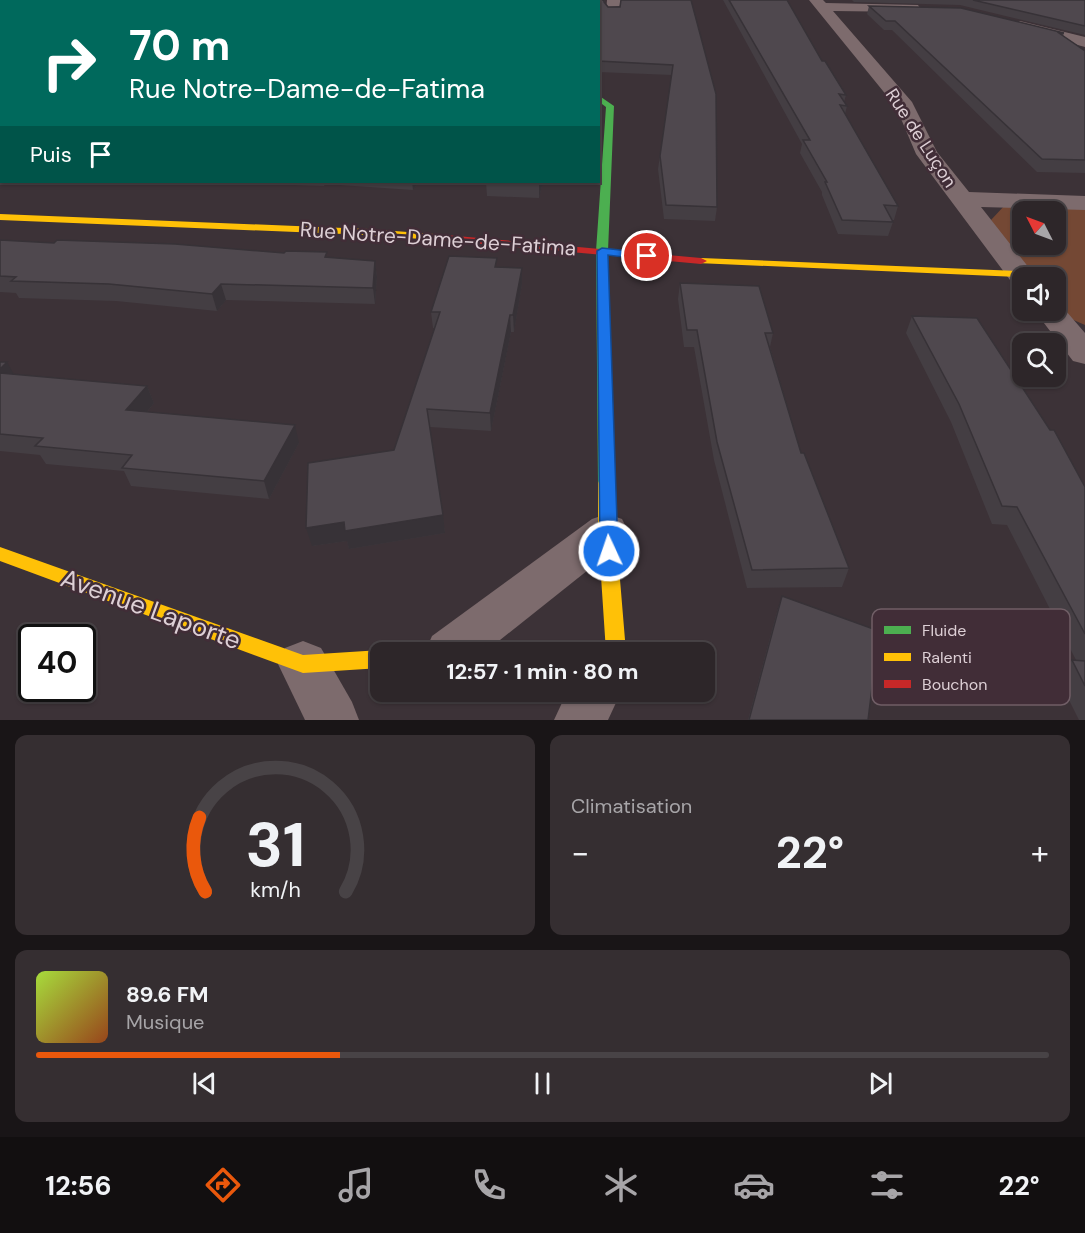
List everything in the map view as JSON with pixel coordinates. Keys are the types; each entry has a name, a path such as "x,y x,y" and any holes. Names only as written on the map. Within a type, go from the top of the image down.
{"street":[{"path":"820,4 932,9"},
{"name":"Rue de Luçon","path":"820,4 905,106 927,154 1014,267"},
{"path":"1009,21 1085,42"},
{"path":"600,98 610,106 602,251 607,531 615,642"},
{"path":"962,198 1085,203"},
{"name":"Rue Notre-Dame-de-Fatima","path":"0,217 368,232 602,251 692,261 1012,276"},
{"path":"1058,321 1085,354"},
{"path":"462,642 607,531"},
{"name":"Avenue Laporte","path":"0,554 303,664 370,659"},
{"path":"303,664 333,720"},
{"path":"580,720 590,702"}],"shaded area":[{"path":"1005,205 1012,205 1012,251 991,220"},
{"path":"1066,207 1085,208 1085,325 1066,317 1066,267 1023,267 1015,255 1066,255"}],"building":[{"path":"600,0 604,0 608,7 620,7 621,0 691,0 716,94 717,207 666,205 660,156 673,65 600,61"},
{"path":"729,0 787,0 822,61 825,61 846,95 839,94 847,106 840,105 898,206 884,205 893,222 842,220 825,182 827,182 803,140 810,140"},
{"path":"973,0 1085,0 1085,26"},
{"path":"869,6 961,8 1064,33 1059,33 1085,51 1085,160 1042,159 895,21 886,21"},
{"path":"0,240 175,244 284,253 286,251 327,252 325,257 375,261 373,288 221,284 212,294 109,284 11,281 16,277 0,276"},
{"path":"449,256 497,258 495,267 522,268 490,413 427,409 443,515 345,531 344,522 306,528 308,463 394,450 440,312 431,312"},
{"path":"680,283 759,286 773,333 765,333 801,453 804,453 849,568 752,570 717,442 697,330 687,330"},
{"path":"912,316 977,318 1012,372 1012,387 1022,387 1050,430 1054,430 1085,487 1085,634 1017,507 1002,506 959,404"},
{"path":"0,362 7,362 0,369"},
{"path":"0,373 147,386 126,410 295,425 264,481 122,468 132,455 35,446 43,438 0,434"},
{"path":"782,596 872,628 872,688 868,720 749,720"},
{"path":"1072,660 1085,661 1085,686"}],"traffic: fast":[{"path":"600,98 610,106 602,251 606,483"}],"traffic: slow":[{"path":"0,217 368,232 434,237"},
{"path":"701,261 1012,274"},
{"path":"606,483 615,642"},
{"path":"0,554 303,664 370,660"}],"traffic: jam":[{"path":"434,237 701,261"}],"route":[{"path":"609,551 602,251 647,256"}]}
